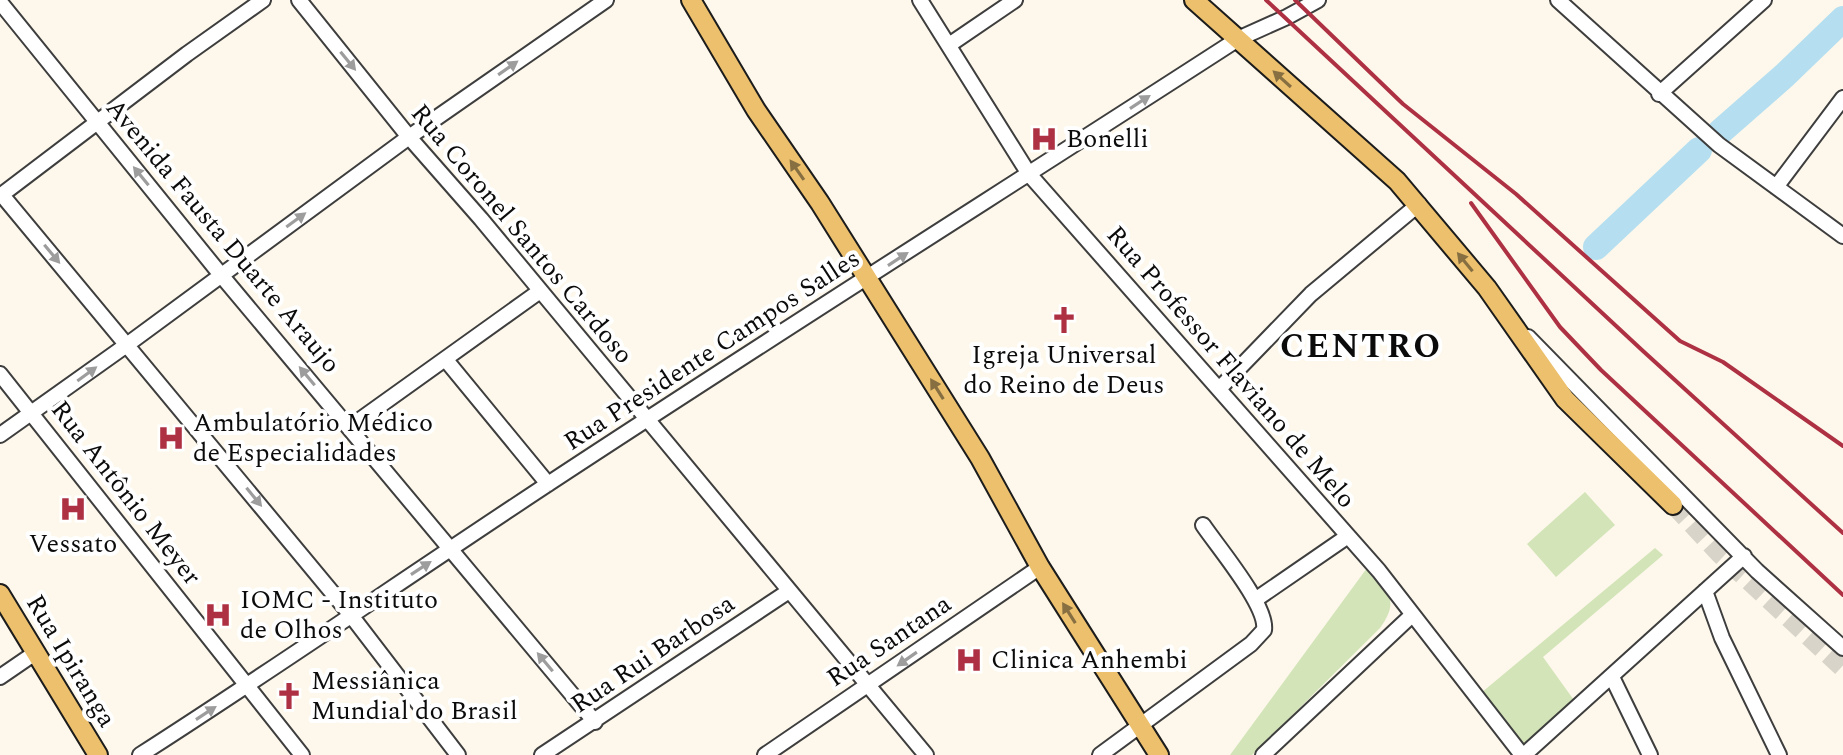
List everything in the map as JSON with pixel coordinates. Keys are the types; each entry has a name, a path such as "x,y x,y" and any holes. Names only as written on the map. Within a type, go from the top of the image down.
{"main road":[{"path":"691,0 756,110 820,203 980,458 1040,567 1159,755"},
{"path":"1194,0 1382,166 1419,204 1513,323 1565,399 1673,505"},
{"name":"Rua Ipiranga","path":"0,594 98,755"}],"street":[{"path":"263,0 1,195 350,614 458,755"},
{"name":"Rua Coronel Santos Cardoso","path":"299,0 409,137 926,755"},
{"path":"0,435 409,137 606,0"},
{"name":"Rua Professor Flaviano de Melo","path":"920,0 1029,174 1373,564 1523,755"},
{"path":"949,45 1015,0"},
{"name":"Rua Presidente Campos Salles","path":"140,755 646,420 1238,39 1318,0"},
{"path":"1659,94 1764,0"},
{"path":"1562,1 1659,94 1719,145 1843,236"},
{"name":"Avenida Fausta Duarte Araujo","path":"0,2 221,275 595,722"},
{"path":"1776,187 1843,98"},
{"path":"1220,388 1311,294 1419,204"},
{"path":"350,427 540,291"},
{"path":"1513,323 1744,556 1843,648"},
{"path":"446,360 548,484"},
{"name":"Rua Antônio Meyer","path":"0,374 302,755"},
{"path":"1100,755 1261,635 1266,623 1255,600 1203,525"},
{"path":"1255,600 1351,540"},
{"path":"1523,755 1744,556"},
{"name":"Rua Santana","path":"765,755 1040,567"},
{"name":"Rua Rui Barbosa","path":"542,755 789,591"},
{"path":"1705,591 1722,638 1779,755"},
{"path":"1263,755 1411,616"},
{"path":"0,677 35,653"},
{"path":"1612,677 1650,755"}],"green space":[{"path":"1585,492 1615,525 1556,577 1527,544"},
{"path":"1655,548 1663,555 1543,657 1576,703 1524,747 1481,693"},
{"path":"1367,568 1389,595 1390,609 1380,628 1252,755 1230,755"}],"waterway":[{"path":"1720,132 1843,19"},
{"path":"1596,247 1699,150"}],"tunnel":[{"path":"1673,505 1720,555 1843,669"}],"railway":[{"path":"1266,0 1843,533"},
{"path":"1295,0 1403,104 1516,194 1680,341 1723,362 1843,446"},
{"path":"1471,203 1560,327 1601,370 1843,595"}],"place":[{"name":"Bonelli","path":"1044,139"},
{"name":"Igreja Universal do Reino de Deus","path":"1064,320"},
{"name":"Ambulatório Médico de Especialidades","path":"171,438"},
{"name":"Vessato","path":"73,509"},
{"name":"IOMC - Instituto de Olhos","path":"218,615"},
{"name":"Clinica Anhembi","path":"969,660"},
{"name":"Messiânica Mundial do Brasil","path":"289,696"}],"district":[{"name":"CENTRO","path":"1361,347"}]}
